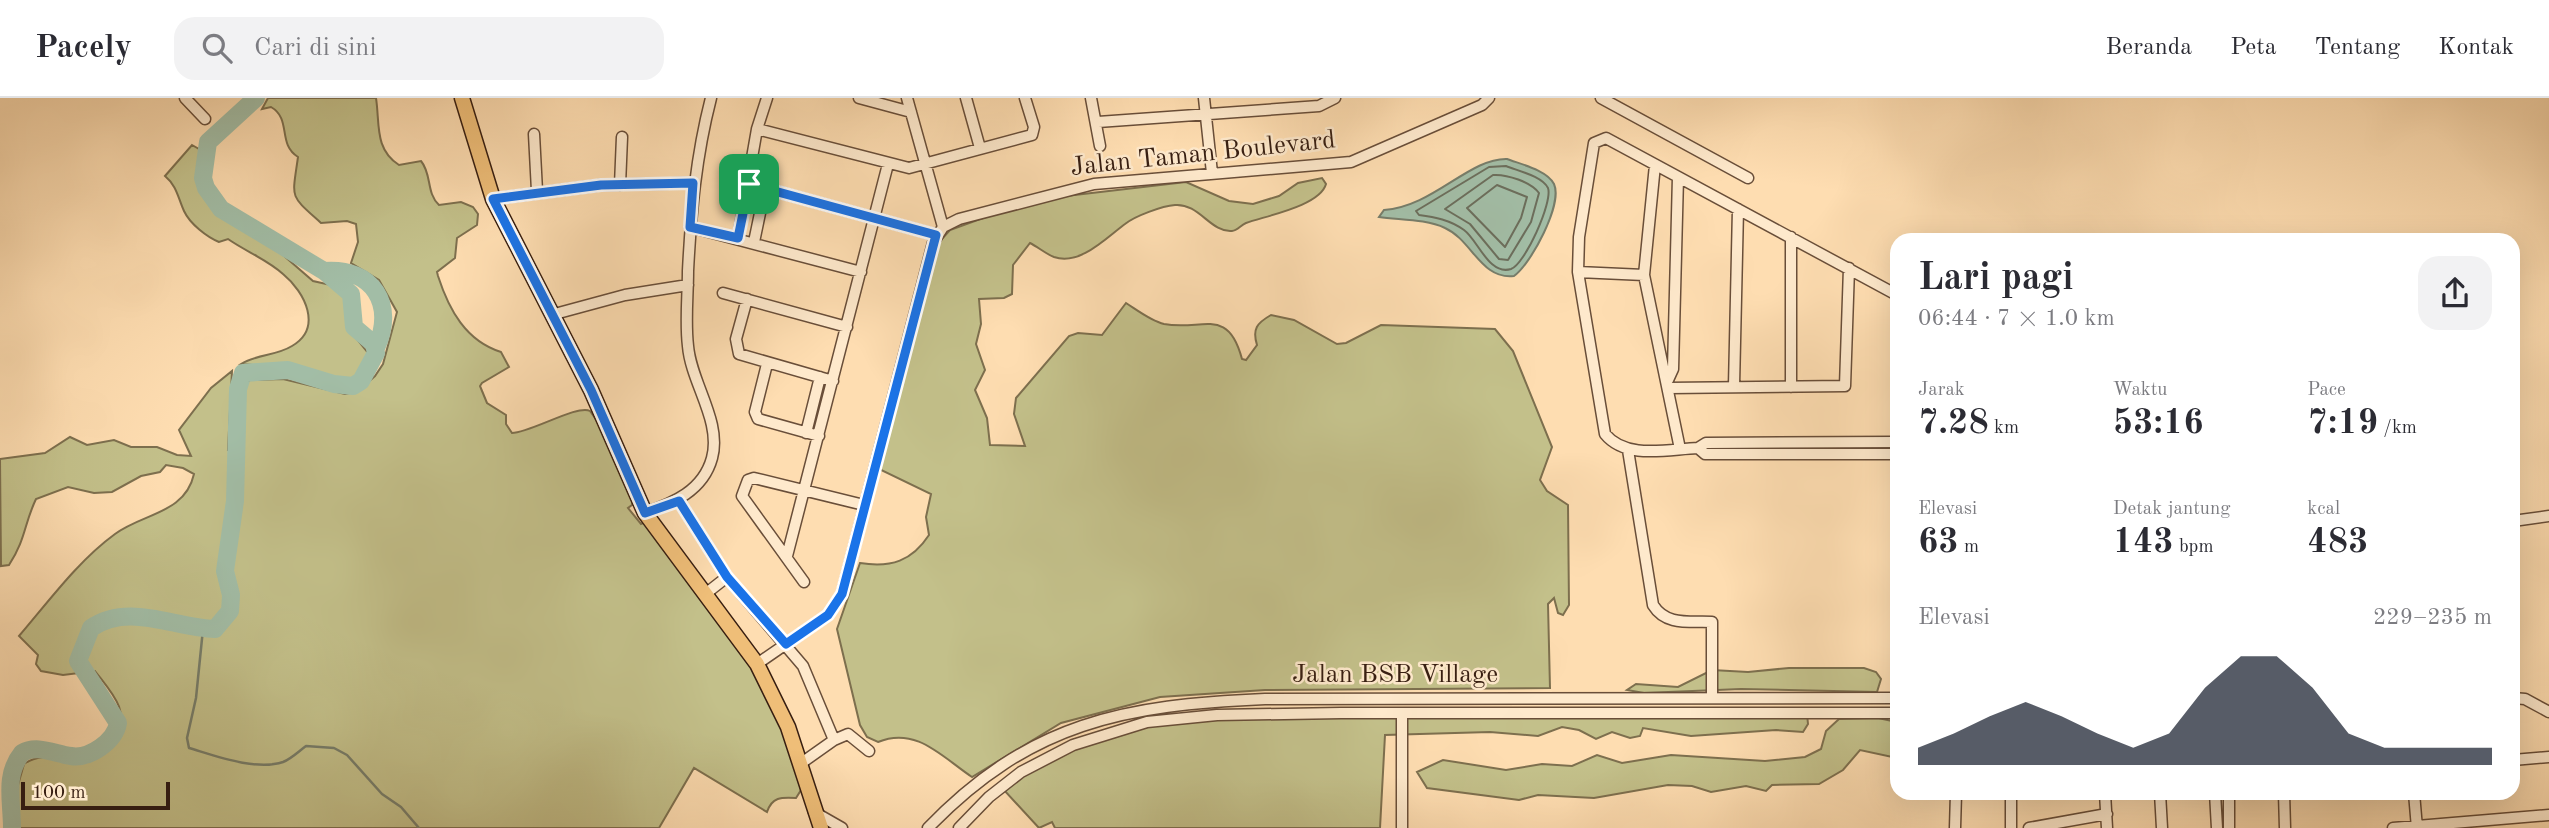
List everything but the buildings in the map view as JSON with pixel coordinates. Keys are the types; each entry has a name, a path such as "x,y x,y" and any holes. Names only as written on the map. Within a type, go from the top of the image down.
{"main road":[{"path":"463,98 493,199 591,390 645,513 757,664 777,702 821,828"}],"street":[{"path":"185,98 205,119"},
{"path":"645,513 679,501 702,478 714,450 712,426 690,364 686,323 693,183 711,98"},
{"path":"738,238 757,129 766,98"},
{"path":"859,98 883,101 911,112"},
{"path":"757,664 828,615 840,599 939,231 926,164 907,98"},
{"path":"966,98 980,148"},
{"path":"757,129 909,168 1034,133 1025,98"},
{"path":"1091,98 1098,122 1100,146"},
{"path":"1204,98 1212,173"},
{"path":"1098,122 1204,113 1264,103 1319,102 1335,98"},
{"path":"1469,98 1485,102"},
{"path":"1601,98 1748,178"},
{"name":"Jalan Taman Boulevard","path":"939,231 959,219 1072,188 1351,162 1485,102"},
{"path":"534,134 537,191"},
{"path":"620,185 622,136"},
{"path":"1890,291 1606,138 1594,143 1579,237 1578,272 1605,434 1614,445 1628,450 1698,448 1706,443 1890,442"},
{"path":"787,556 888,164"},
{"path":"1656,164 1644,275 1661,369 1669,384 1680,449"},
{"path":"1669,384 1673,369 1678,177"},
{"path":"493,199 537,191 693,183"},
{"path":"749,184 875,218 939,231"},
{"path":"754,242 765,189"},
{"path":"1734,386 1738,209"},
{"path":"690,227 861,272"},
{"path":"1791,237 1791,387"},
{"path":"1669,384 1846,386 1849,268"},
{"path":"1578,272 1644,275"},
{"path":"551,315 625,295 688,285"},
{"path":"723,293 847,327"},
{"path":"747,299 736,346 744,357 833,381"},
{"path":"767,364 755,416 761,421 818,436"},
{"path":"806,433 820,377"},
{"path":"1698,448 1705,454 1890,454"},
{"path":"1628,450 1653,605 1660,616 1668,620 1712,622 1712,697"},
{"path":"804,582 741,493 750,478 864,505"},
{"path":"679,501 727,577 803,666 834,740"},
{"path":"2520,520 2549,516"},
{"path":"704,595 727,577"},
{"name":"Jalan BSB Village","path":"928,828 977,783 1041,743 1090,722 1161,705 1265,699 1890,698"},
{"path":"2520,699 2549,712"},
{"path":"1402,713 1402,828"},
{"path":"960,828 989,797 1021,772 1073,745 1147,722 1217,715 1890,713"},
{"path":"800,764 834,740 848,734 869,751"},
{"path":"2520,759 2549,757"},
{"path":"1955,828 1956,800"},
{"path":"2011,800 2011,828"},
{"path":"2106,800 2107,828"},
{"path":"2160,800 2162,828"},
{"path":"2215,800 2217,828"},
{"path":"2229,800 2229,828"},
{"path":"2284,800 2285,828"},
{"path":"2415,800 2417,827"},
{"path":"814,811 842,828"},
{"path":"2029,828 2107,814"},
{"path":"2393,828 2549,815"}],"shaded area":[{"path":"268,98 376,98 380,135 385,151 391,159 399,165 421,161 427,172 432,195 439,205 461,202 473,207 478,214 477,225 457,238 455,258 437,272 442,289 461,323 478,340 501,352 509,367 480,386 487,403 506,415 506,424 512,433 530,429 575,411 590,411 612,442 633,496 632,505 628,508 641,524 645,522 758,677 788,740 801,790 796,798 778,799 767,812 694,768 659,828 17,828 16,792 24,764 47,757 94,757 105,751 115,739 121,720 117,703 95,671 63,675 41,671 36,664 38,655 19,636 89,556 126,527 172,505 182,497 194,474 183,468 166,465 160,472 141,476 112,492 94,493 68,487 36,499 15,556 9,565 1,566 0,459 45,453 70,437 87,445 114,440 131,447 157,447 177,455 191,456 179,430 211,388 232,371 228,450 239,450 246,382 283,379 345,394 358,391 375,376 383,364 397,312 379,280 351,263 358,242 356,224 347,221 321,223 298,201 294,189 298,157 288,145 277,112 271,107 262,109"},
{"path":"192,145 199,149 201,188 212,206 235,225 261,236 313,281 340,287 349,306 348,328 368,353 358,377 340,380 303,369 241,364 292,346 307,330 307,310 298,290 277,269 228,239 219,242 209,237 187,216 175,188 165,176"},
{"path":"1322,178 1326,184 1322,192 1314,198 1291,209 1246,223 1234,231 1218,228 1191,208 1175,205 1135,218 1092,249 1073,258 1054,257 1030,243 1013,265 1012,294 1004,298 979,299 981,324 976,344 985,370 975,390 987,418 990,445 1025,446 1014,414 1016,398 1069,336 1078,333 1102,335 1126,303 1164,324 1221,326 1229,332 1242,359 1246,360 1257,345 1257,327 1271,315 1294,320 1337,344 1346,343 1381,325 1495,329 1513,351 1552,447 1540,480 1547,491 1568,505 1569,605 1563,615 1558,613 1554,598 1548,604 1550,688 1265,690 1160,697 1061,723 972,777 917,741 892,738 878,742 867,737 860,725 837,629 860,563 900,561 915,551 929,535 926,517 931,494 879,469 940,241 950,230 994,214 1066,196 1186,182 1229,201 1253,204 1279,196 1298,183"},
{"path":"1789,668 1864,668 1876,672 1881,679 1877,692 1741,689 1644,693 1627,690 1636,684 1678,687 1712,670 1748,672"},
{"path":"1807,714 1808,724 1803,732 1776,730 1691,736 1643,728 1640,736 1630,738 1612,732 1596,739 1579,730 1562,727 1538,736 1490,732 1385,735 1380,828 1055,828 1052,822 1039,828 1003,789 1049,758 1148,724 1217,717"},
{"path":"1878,718 1890,721 1890,756 1860,750 1843,770 1819,784 1772,785 1766,791 1746,786 1711,792 1692,786 1668,785 1594,798 1538,795 1519,800 1427,788 1417,772 1443,760 1506,770 1542,764 1572,766 1597,755 1622,763 1671,755 1765,761 1805,757 1821,749 1826,731 1839,719"}],"water":[{"path":"1507,159 1546,175 1554,184 1556,193 1544,233 1529,259 1514,276 1493,272 1463,241 1445,228 1421,221 1379,217 1384,210 1419,201 1479,166"}],"waterway":[{"path":"12,828 11,779 16,761 22,753 40,749 71,756 86,755 107,742 116,730 118,723 78,661 91,628 121,617 136,617 215,629 230,611 231,595 225,571 235,501 238,389 243,373 288,370 334,384 353,386 361,381 376,353 374,344 354,327 351,294 324,271 221,209 206,188 203,178 208,142 256,98"},
{"path":"324,271 341,271 356,275 376,292 383,317 382,332 376,348"},
{"path":"203,629 196,698 187,738 189,748 261,765 283,762 306,746 334,748 347,755 382,794 401,807 419,828"}],"route":[{"path":"693,183 690,227 738,238 749,184 936,235 842,594 828,615 786,644 727,577 679,501 645,513 591,390 493,199 537,191 601,185 693,183"}]}
